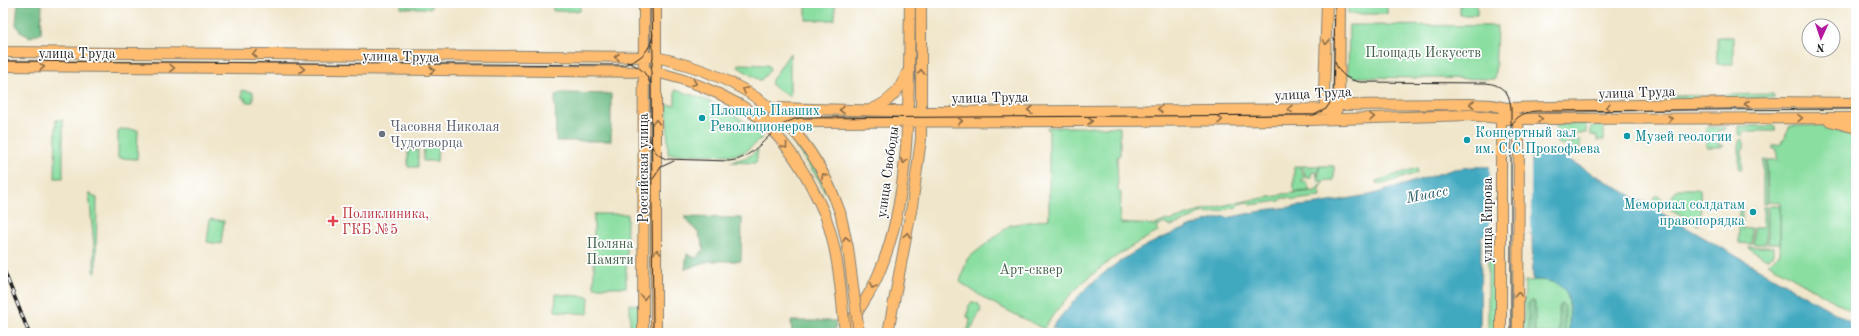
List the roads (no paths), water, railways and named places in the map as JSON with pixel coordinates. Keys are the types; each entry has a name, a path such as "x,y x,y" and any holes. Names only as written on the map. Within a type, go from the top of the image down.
{"main road":[{"name":"Российская улица","path":"643,333 644,3"},
{"name":"Российская улица","path":"656,3 656,333"},
{"name":"улица Свободы","path":"844,333 874,285 891,238 899,200 908,122 910,3"},
{"name":"улица Свободы","path":"888,333 912,206 921,139 921,3"},
{"path":"1327,3 1324,91 1325,103 1334,118"},
{"path":"1334,118 1339,105 1340,3"},
{"name":"улица Труда","path":"3,52 656,57 682,63 714,75 744,89 772,108 786,123"},
{"path":"355,69 356,55"},
{"path":"504,56 504,70"},
{"name":"улица Труда","path":"3,66 656,72 686,80 712,91 742,106 759,118 774,123 908,122 921,116 1329,109 1339,105 1470,104 1509,108 1777,102 1856,103"},
{"path":"868,110 884,103 896,94 909,67"},
{"path":"1647,106 1648,117"},
{"name":"улица Труда","path":"772,108 908,111 921,116 1334,118 1471,115 1501,119 1648,117 1669,119 1856,118"},
{"path":"1509,108 1518,123 1518,333"},
{"name":"улица Кирова","path":"1501,333 1501,119 1509,108"},
{"path":"759,118 775,132 801,167 813,188 825,216 832,234 835,251 844,333"},
{"path":"1822,118 1856,128"},
{"path":"786,123 805,143 822,171 834,195 840,212 848,248 859,333"}],"water":[{"name":"Миасс","path":"1531,153 1557,153 1856,325 1856,333 1569,333 1569,302 1567,294 1563,288 1547,281 1533,280 1531,234 1486,234 1481,238 1480,333 1064,333 1052,328 1088,287 1108,270 1128,256 1150,244 1198,224 1225,216 1226,218 1263,210 1318,204 1374,194 1454,169 1471,167 1531,166"}],"tram line":[{"path":"652,3 653,57 651,72 653,333"},
{"path":"648,135 650,143 654,149 659,155 666,159 729,161 739,159 749,154 781,126 800,118 1314,115 1326,109 1333,98 1335,3"},
{"path":"3,61 623,65 639,58 647,50 653,34"},
{"path":"627,62 642,70 650,83"},
{"path":"1335,62 1344,76 1360,82 1486,83 1500,87 1507,94 1511,108 1511,333"},
{"path":"1511,126 1521,115 1536,111 1856,109"},
{"path":"653,179 661,167 674,161"}],"railway":[{"path":"3,268 29,333"}],"place":[{"name":"Площадь Павших Революционеров","path":"702,118"},
{"name":"Часовня Николая Чудотворца","path":"382,134"},
{"name":"Музей геологии","path":"1627,136"},
{"name":"Концертный зал им. С.С.Прокофьева","path":"1467,140"},
{"name":"Мемориал солдатам правопорядка","path":"1753,212"},
{"name":"Поликлиника, ГКБ №5","path":"333,221"}],"park label":[{"name":"Площадь Искусств","path":"1423,52"},
{"name":"Поляна Памяти","path":"610,252"},
{"name":"Арт-сквер","path":"1031,269"}]}
